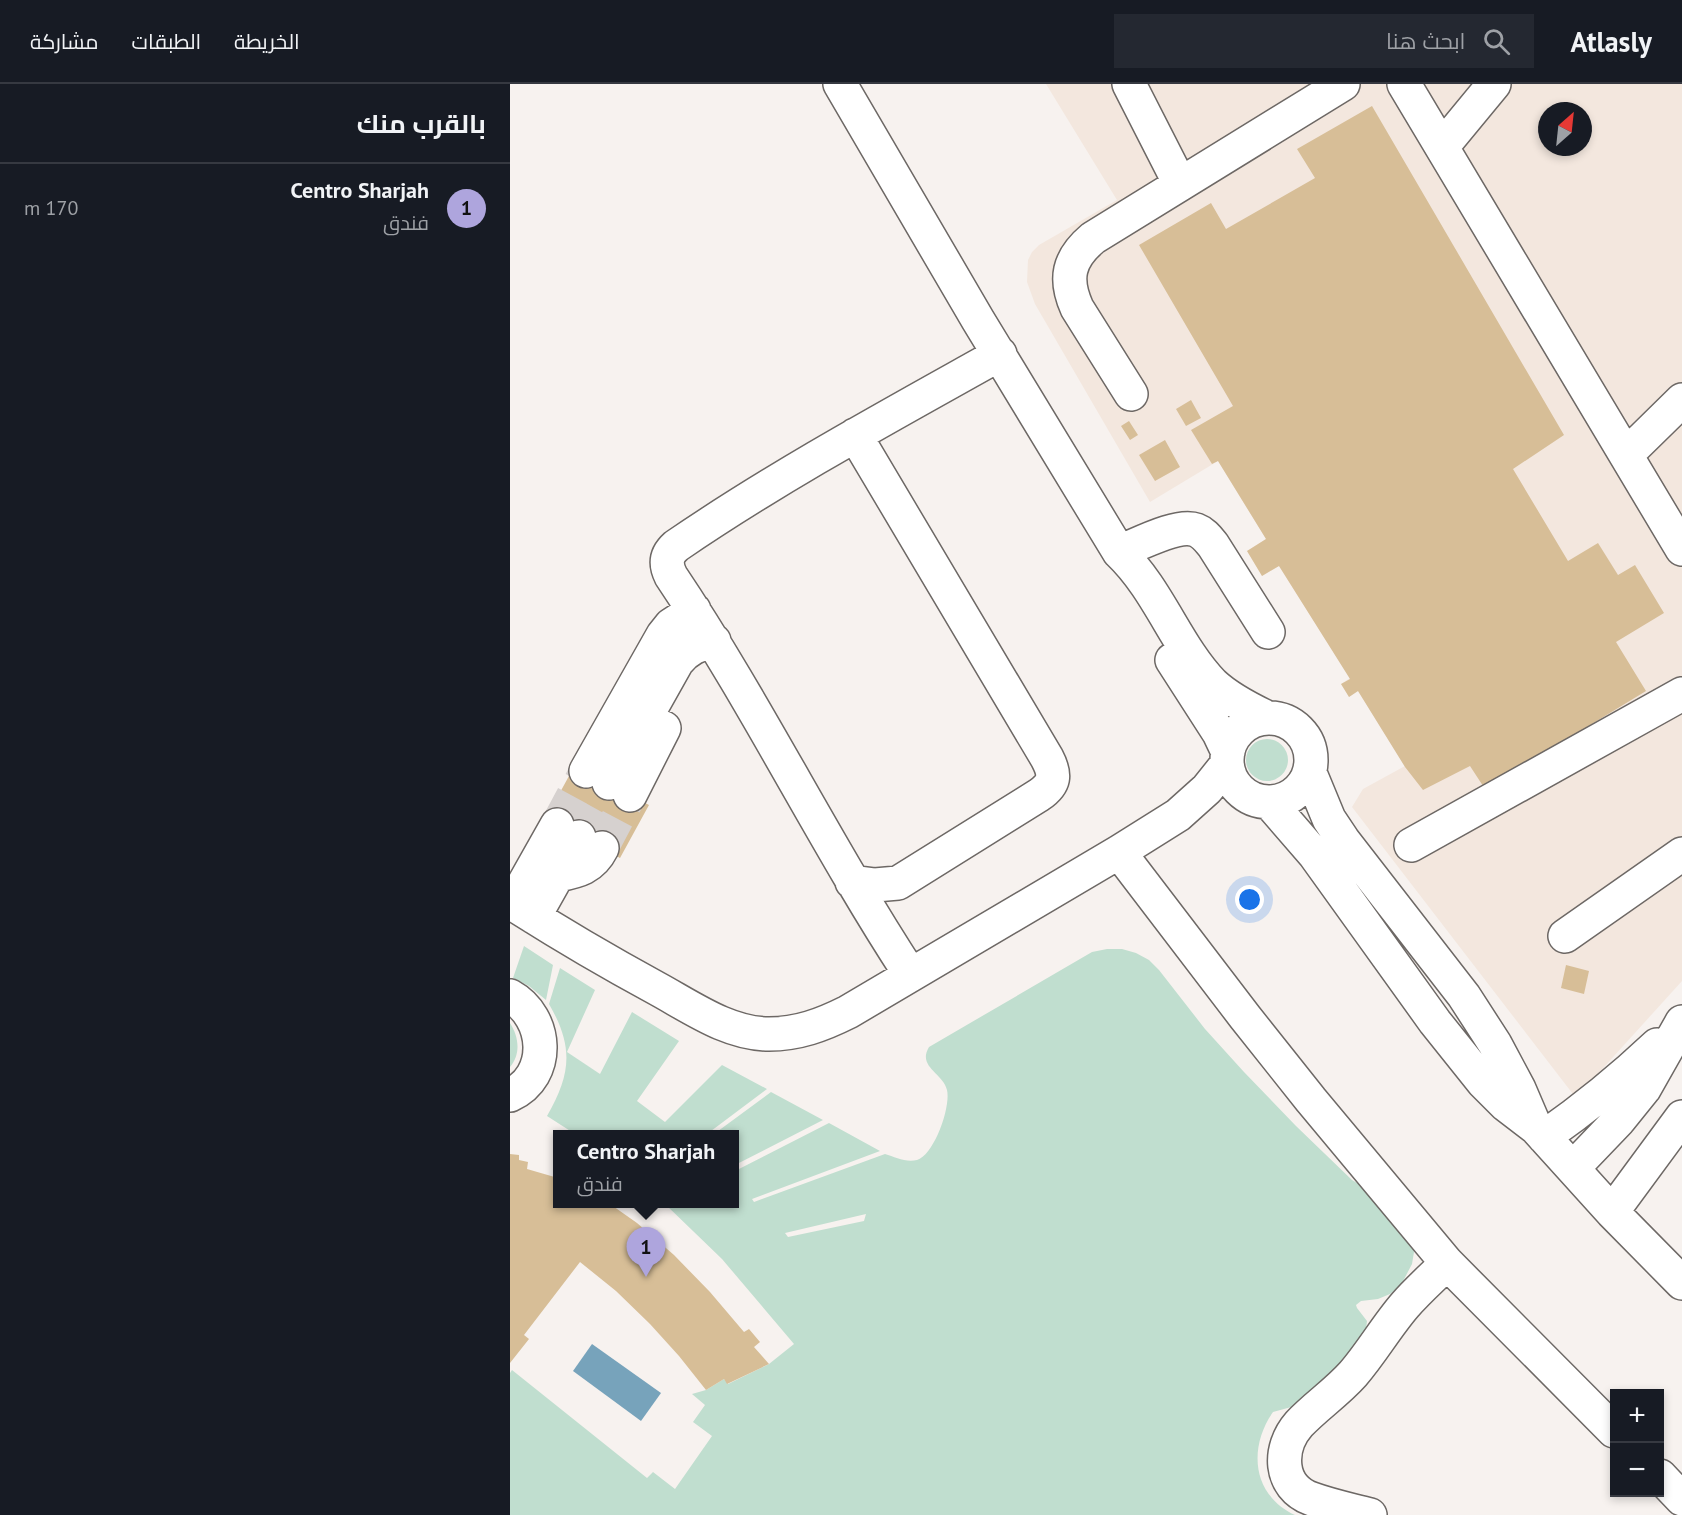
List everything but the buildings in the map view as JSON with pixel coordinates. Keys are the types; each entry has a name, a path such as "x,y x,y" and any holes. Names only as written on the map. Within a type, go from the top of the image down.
{"street":[{"path":"840,84 978,320 1119,552 1139,573 1200,668 1230,698 1268,718 1290,724 1299,730 1306,740 1312,762 1310,773 1299,791 1290,797 1178,815"},
{"path":"1129,84 1180,184"},
{"path":"1131,394 1077,308 1069,283 1071,270 1079,252 1093,238 1343,84"},
{"path":"1404,84 1682,549"},
{"path":"1442,147 1494,84"},
{"path":"910,974 852,882 714,641 671,576 667,568 667,560 670,552 676,546 720,516 855,435 1000,354"},
{"path":"1626,455 1682,400"},
{"path":"852,882 875,885 898,883 1048,789 1053,778 1052,768 855,435"},
{"path":"1119,552 1183,528 1201,532 1213,545 1268,632"},
{"path":"1119,552 1126,582 1133,597 1219,733 1230,775 1235,785 1244,794 1262,801 1336,883 1457,1053 1506,1105 1540,1132 1611,1212 1682,1283"},
{"path":"694,610 671,625 663,635 609,783 683,655 702,643 714,641"},
{"path":"1411,845 1682,694"},
{"path":"519,908 631,975 714,1020 740,1030 758,1033 796,1033 822,1025 1119,852 1178,815 1207,789 1227,758 1238,732 1257,720 1268,718"},
{"path":"1310,773 1329,819 1343,840 1464,996 1495,1044 1540,1132"},
{"path":"579,836 558,875 519,908 579,836"},
{"path":"1119,852 1303,1091 1448,1263 1610,1427"},
{"path":"1565,936 1682,854"},
{"path":"876,922 898,883"},
{"path":"510,996 527,1010 535,1021 541,1046 535,1071 526,1084 510,1095"},
{"path":"1540,1132 1569,1119 1625,1075 1682,1022"},
{"path":"1573,1168 1619,1120 1644,1089 1682,1022"},
{"path":"1611,1212 1682,1116"},
{"path":"1370,1515 1311,1499 1301,1493 1287,1474 1284,1463 1289,1436 1341,1388 1405,1305 1448,1263"},
{"path":"1664,1481 1682,1498"},
{"path":"1673,1515 1682,1507"}],"shaded area":[{"path":"1046,84 1682,84 1682,981 1576,1098 1352,807 1363,789 1405,766 1358,691 1349,697 1341,684 1350,678 1279,566 1262,576 1247,551 1266,539 1218,461 1150,502 1035,304 1027,282 1028,260 1039,245 1117,200"}],"green space":[{"path":"1267,739 1282,745 1288,760 1282,775 1267,781 1252,775 1246,760 1252,745"},
{"path":"524,946 553,965 546,1000 529,986 513,978"},
{"path":"1122,949 1136,953 1149,960 1159,970 1205,1029 1296,1126 1352,1180 1375,1194 1412,1240 1414,1252 1412,1264 1401,1285 1390,1294 1378,1299 1361,1301 1356,1305 1367,1321 1364,1344 1295,1406 1273,1412 1265,1426 1258,1455 1263,1483 1270,1496 1295,1515 510,1515 510,1373 512,1370 647,1478 653,1472 675,1489 712,1436 693,1422 705,1405 692,1394 706,1390 724,1379 728,1384 769,1364 794,1344 722,1259 669,1208 739,1208 739,1169 829,1123 880,1151 752,1199 754,1202 885,1154 905,1160 917,1160 929,1149 940,1130 948,1098 945,1084 926,1060 929,1047 1092,952","holes":["866,1214 864,1221 788,1237 785,1233"]},
{"path":"560,968 595,990 567,1052 600,1074 632,1012 679,1041 637,1101 665,1122 722,1065 767,1089 712,1130 569,1130 547,1116 561,1087 566,1060 563,1034 549,1004"},
{"path":"510,1023 518,1045 516,1057 510,1067"},
{"path":"771,1092 823,1120 739,1163 739,1130 719,1130"}],"water":[{"path":"592,1344 661,1393 641,1421 573,1371"}],"tunnel":[{"path":"557,825 586,771"},
{"path":"579,837 609,783"},
{"path":"602,848 630,795"}],"place":[{"name":"Centro Sharjah","path":"646,1277"}]}
